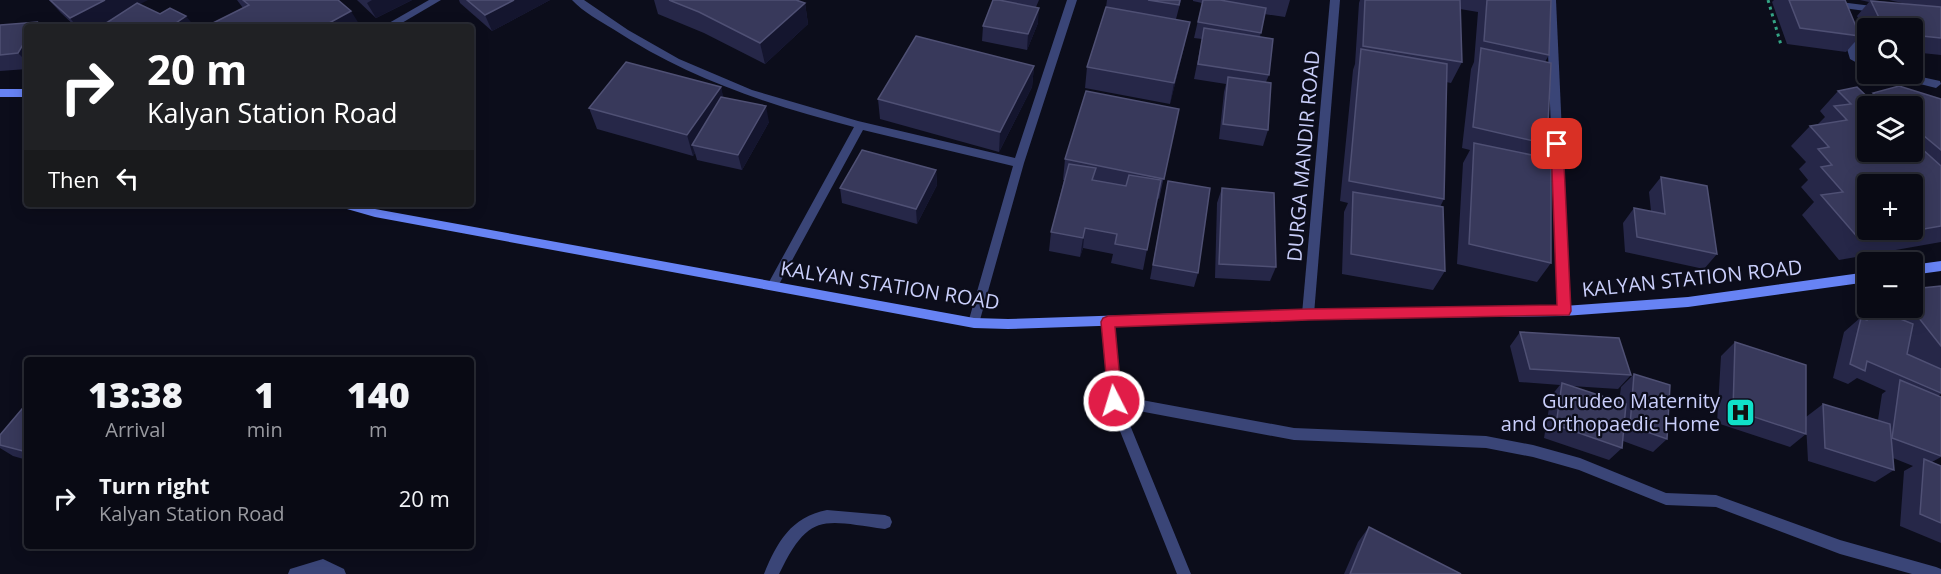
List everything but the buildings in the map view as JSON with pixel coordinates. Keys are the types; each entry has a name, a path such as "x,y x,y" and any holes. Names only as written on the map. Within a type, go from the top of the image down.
{"street":[{"path":"392,24 436,0"},
{"path":"577,0 641,42 709,77 765,98 1019,163"},
{"path":"975,323 1019,163 1072,0"},
{"name":"DURGA MANDIR ROAD","path":"1308,314 1335,0"},
{"path":"1551,0 1564,311"},
{"path":"1818,2 1843,15 1886,11 1883,0"},
{"path":"1843,15 1854,58 1857,60"},
{"path":"1923,81 1936,84"},
{"path":"0,93 24,93"},
{"path":"773,285 861,124"},
{"name":"KALYAN STATION ROAD","path":"354,207 375,213 975,323 1108,322 1308,314 1564,311 1688,302 1857,279"},
{"path":"1923,269 1941,267"},
{"path":"1108,322 1114,401 1184,574"},
{"path":"1114,401 1294,434 1486,441 1580,464 1666,499 1716,501 1840,547 1936,574"},
{"path":"771,574 786,542 797,528 812,519 834,515 885,522"},
{"path":"296,574 323,566 339,574"}],"path":[{"path":"1768,0 1781,45"}],"place":[{"name":"Gurudeo Maternity and Orthopaedic Home","path":"1741,412"}],"route":[{"path":"1114,401 1108,322 1308,314 1564,311 1557,144"}]}
